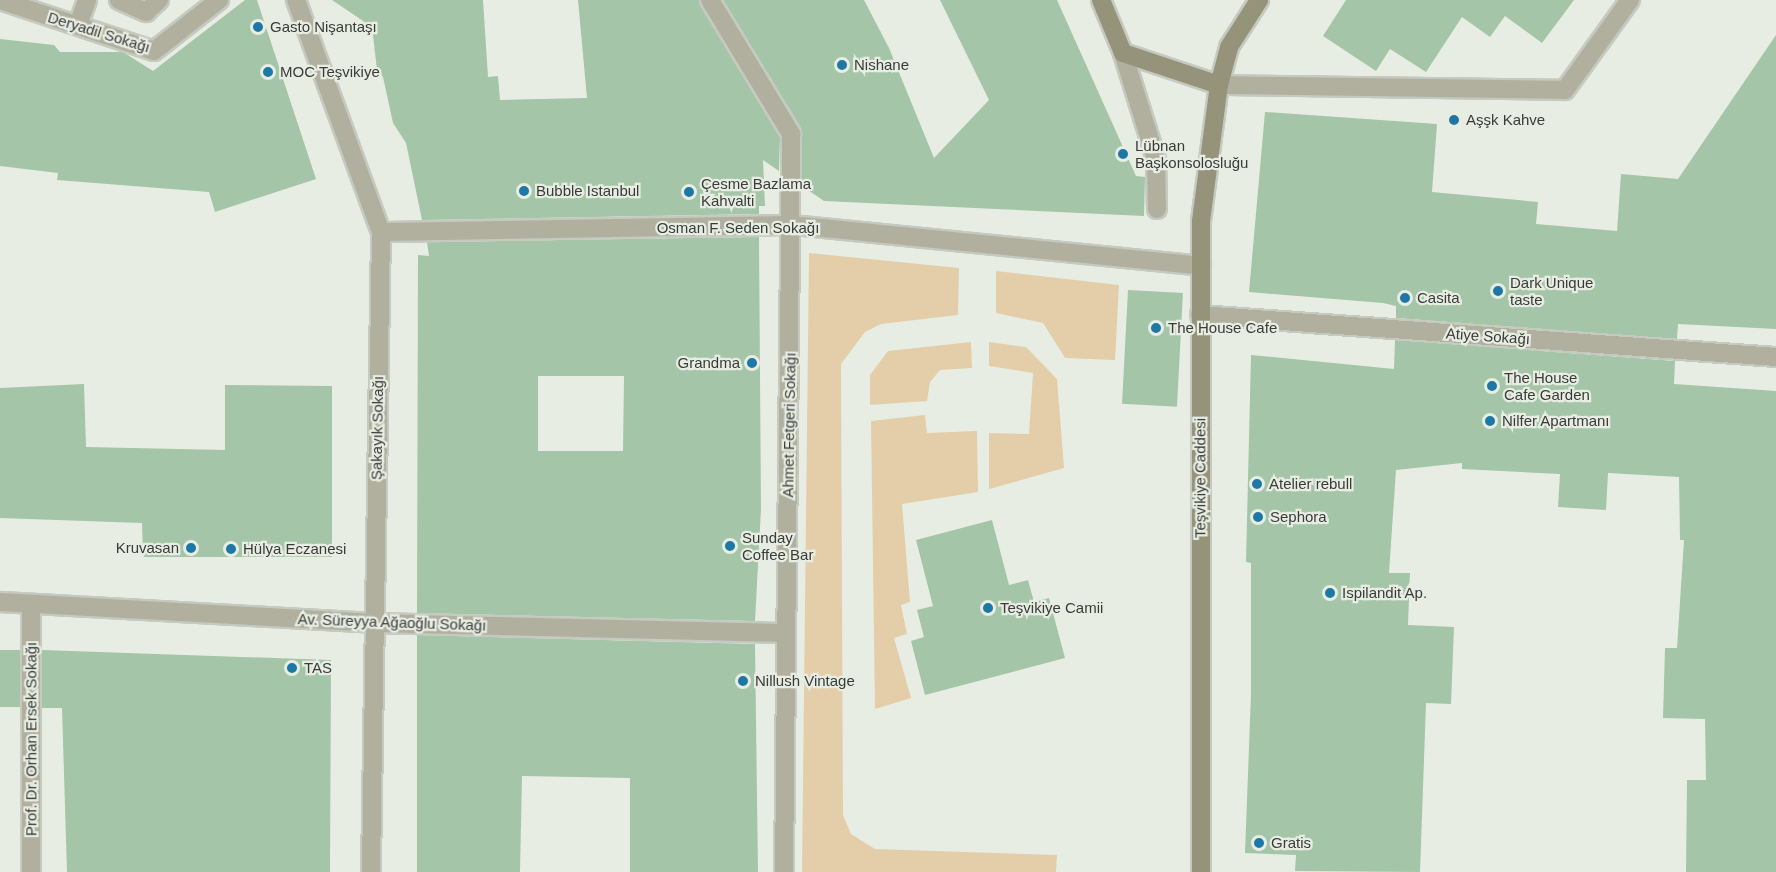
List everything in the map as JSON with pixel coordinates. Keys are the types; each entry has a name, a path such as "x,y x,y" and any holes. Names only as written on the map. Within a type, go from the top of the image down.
{"main road":[{"path":"1101,0 1123,53 1219,85"},
{"name":"Teşvikiye Caddesi","path":"1201,872 1200,315 1202,220 1219,85 1229,47 1259,0"}],"street":[{"name":"Deryadil Sokağı","path":"0,0 154,51 219,0"},
{"path":"78,26 87,0"},
{"path":"119,0 146,12 159,0"},
{"name":"Şakayık Sokağı","path":"296,0 381,232 373,623 371,872"},
{"name":"Ahmet Fetgeri Sokağı","path":"710,0 791,134 793,225 784,633 784,872"},
{"path":"1219,85 1565,90 1630,0"},
{"path":"1123,53 1156,159 1156,209"},
{"name":"Osman F. Seden Sokağı","path":"381,232 793,225 1201,266"},
{"name":"Atiye Sokağı","path":"1200,315 1776,357"},
{"name":"Av. Süreyya Ağaoğlu Sokağı","path":"0,602 32,606 373,623 784,633"},
{"name":"Prof. Dr. Orhan Ersek Sokağı","path":"32,606 32,872"}],"shaded area":[{"path":"809,253 959,268 958,315 881,324 865,332 841,364 843,815 851,834 875,849 1057,855 1056,872 802,872"},
{"path":"996,271 1119,285 1115,360 1065,358 1043,323 996,313"},
{"path":"971,342 972,368 940,370 930,382 927,401 870,405 870,375 888,351"},
{"path":"989,342 1026,347 1057,379 1064,468 989,489 989,433 1029,434 1033,373 989,366"},
{"path":"925,415 927,433 977,431 978,492 902,504 910,602 901,605 907,634 894,638 911,698 875,709 871,421"}],"building":[{"path":"245,0 257,0 316,179 215,212 209,192 57,180 58,173 0,166 0,39 54,45 60,52 123,52 153,71"},
{"path":"332,0 483,0 488,77 498,76 500,100 587,98 578,0 699,0 780,137 779,171 763,160 765,206 759,206 759,214 422,220 406,143 393,123 383,77 377,70 372,27"},
{"path":"723,0 864,0 889,48 934,158 989,100 940,0 1057,0 1136,176 1145,177 1144,216 824,201 802,186 801,128"},
{"path":"1346,0 1574,0 1542,43 1505,16 1490,37 1462,17 1426,72 1390,49 1376,71 1323,36"},
{"path":"1776,35 1776,329 1678,324 1677,339 1396,318 1396,306 1383,303 1249,292 1265,112 1437,124 1432,192 1538,202 1536,224 1617,231 1621,174 1678,179"},
{"path":"759,237 761,509 755,621 417,613 418,255 429,256 427,242","holes":["538,376 624,376 623,451 538,451"]},
{"path":"1128,290 1183,293 1177,407 1122,404"},
{"path":"1395,340 1675,361 1674,384 1776,391 1776,872 1686,872 1687,780 1706,780 1705,719 1663,718 1665,648 1677,648 1684,540 1680,540 1679,477 1608,473 1606,510 1558,507 1560,474 1462,469 1462,463 1396,470 1389,573 1410,573 1408,625 1454,627 1451,704 1426,703 1420,872 1295,871 1296,855 1245,853 1251,694 1251,563 1246,562 1251,355 1394,369"},
{"path":"84,384 86,447 225,450 225,385 332,386 332,557 143,557 142,523 0,518 0,388"},
{"name":"Teşvikiye Camii","path":"992,520 1009,585 1028,580 1034,602 1049,598 1065,658 925,695 911,641 924,637 917,610 933,606 916,540"},
{"path":"417,635 755,644 758,872 630,872 630,778 522,776 520,872 417,872"},
{"path":"0,650 20,650 20,707 0,707"},
{"path":"42,650 331,660 330,872 67,872 62,708 42,708"}],"place":[{"name":"Gasto Nişantaşı","path":"258,27"},
{"name":"Nishane","path":"842,65"},
{"name":"MOC Teşvikiye","path":"268,72"},
{"name":"Aşşk Kahve","path":"1454,120"},
{"name":"Lübnan Başkonsolosluğu","path":"1123,154"},
{"name":"Bubble Istanbul","path":"524,191"},
{"name":"Çesme Bazlama Kahvalti","path":"689,192"},
{"name":"Dark Unique taste","path":"1498,291"},
{"name":"Casita","path":"1405,298"},
{"name":"The House Cafe","path":"1156,328"},
{"name":"Grandma","path":"752,363"},
{"name":"The House Cafe Garden","path":"1492,386"},
{"name":"Nilfer Apartmanı","path":"1490,421"},
{"name":"Atelier rebull","path":"1257,484"},
{"name":"Sephora","path":"1258,517"},
{"name":"Sunday Coffee Bar","path":"730,546"},
{"name":"Kruvasan","path":"191,548"},
{"name":"Hülya Eczanesi","path":"231,549"},
{"name":"Ispilandit Ap.","path":"1330,593"},
{"name":"Teşvikiye Camii","path":"988,608"},
{"name":"TAS","path":"292,668"},
{"name":"Nillush Vintage","path":"743,681"},
{"name":"Gratis","path":"1259,843"}]}
